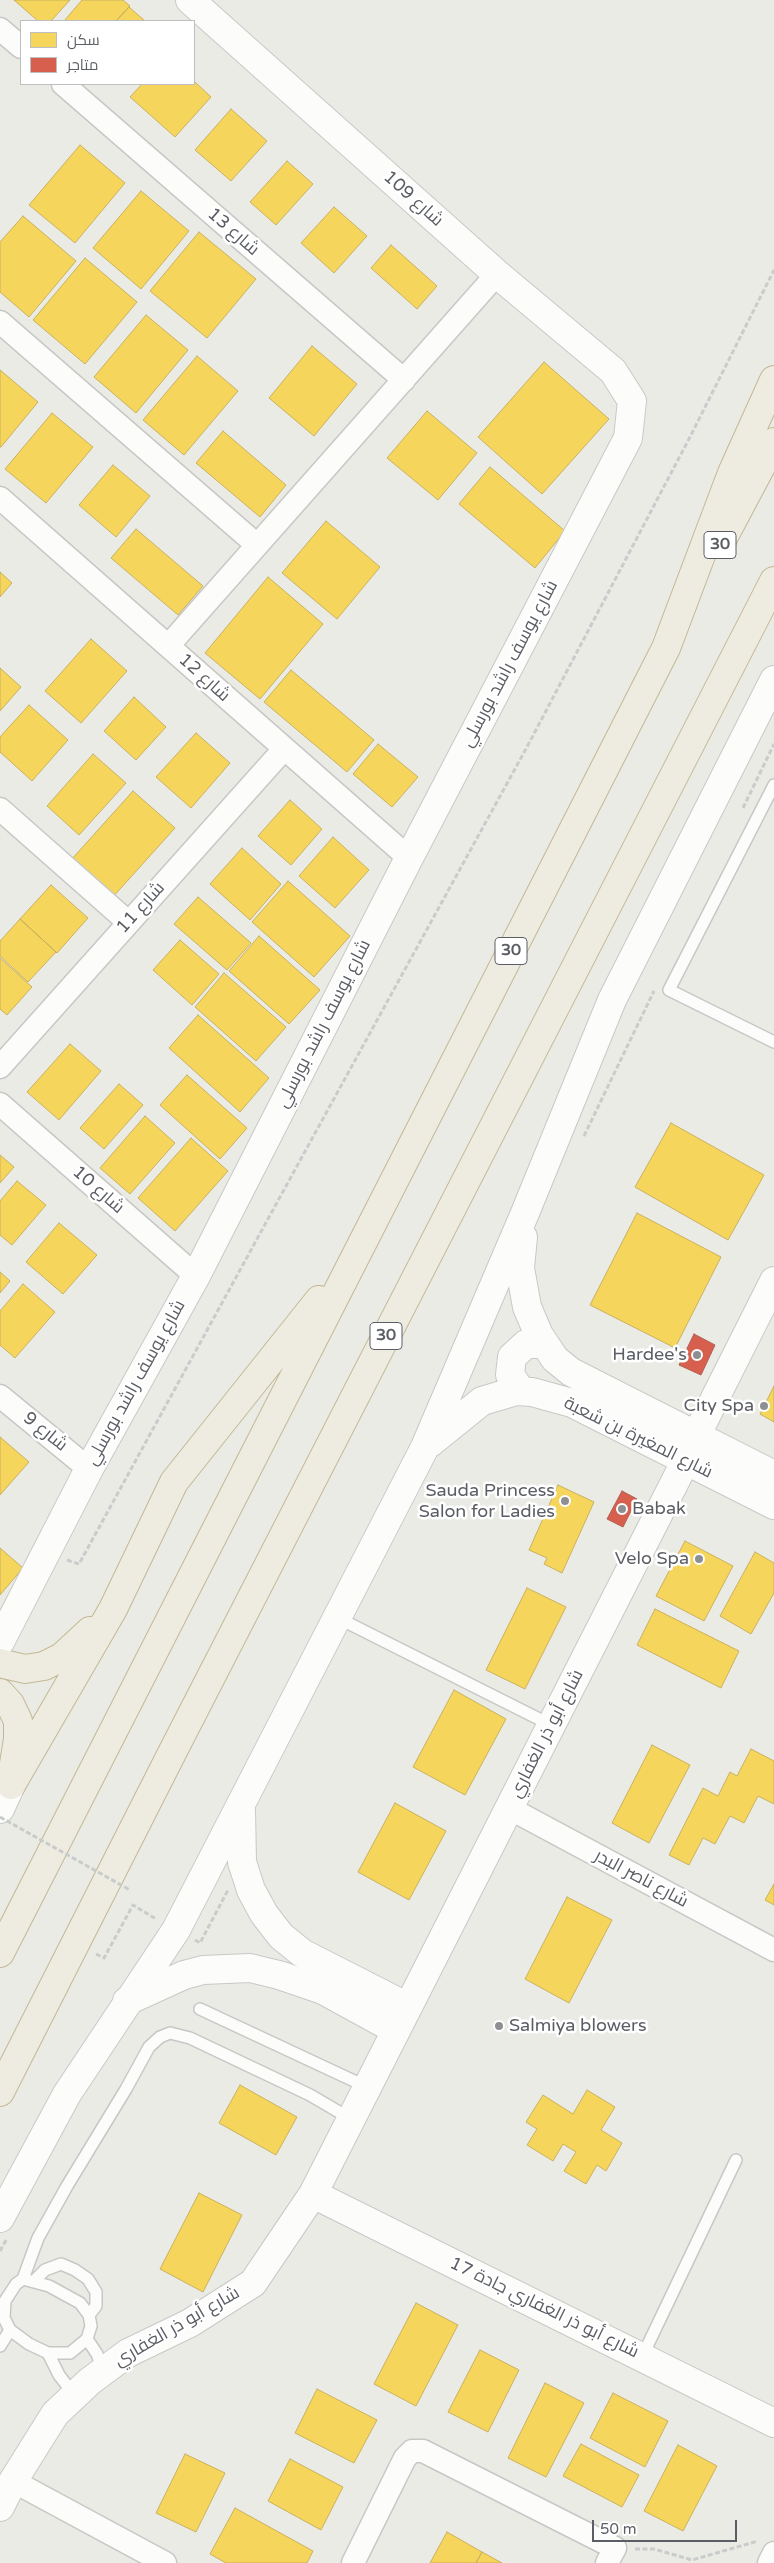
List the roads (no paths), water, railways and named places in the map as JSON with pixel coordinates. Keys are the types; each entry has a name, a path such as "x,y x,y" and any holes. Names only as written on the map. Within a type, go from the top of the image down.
{"highway":[{"path":"666,648 732,472 774,380"},
{"name":"30","path":"0,1953 666,648 774,442"},
{"name":"30","path":"0,2092 774,581"},
{"path":"5,1797 113,1609 174,1482 356,1254"},
{"path":"0,1663 25,1669 53,1662 69,1651 113,1609"},
{"path":"0,1693 15,1712 19,1730 5,1797"}],"street":[{"name":"شارع 109","path":"190,0 496,274 613,371 632,401"},
{"path":"0,29 20,46"},
{"name":"شارع 13","path":"64,85 404,380"},
{"path":"168,646 496,274"},
{"path":"0,322 257,545"},
{"name":"شارع يوسف راشد بورسلي","path":"0,1642 89,1469 196,1276 409,858 628,438 632,401"},
{"name":"شارع 12","path":"0,498 409,858"},
{"path":"0,2218 67,2094 176,1930 425,1447 525,1213 612,1000 774,680"},
{"name":"شارع 11","path":"0,1067 284,749"},
{"path":"0,809 128,922"},
{"name":"شارع 10","path":"0,1104 196,1276"},
{"name":"شارع المغيرة بن شعبة","path":"525,1213 520,1268 522,1287 531,1321 544,1344 555,1358 571,1372 691,1448 774,1505"},
{"name":"شارع أبو ذر الغفاري","path":"0,2507 13,2481 56,2414 103,2371 128,2353 190,2323 253,2283 313,2194 774,1281"},
{"path":"521,1391 510,1375 512,1357 526,1344 544,1344"},
{"name":"شارع المغيرة بن شعبة","path":"425,1447 482,1401 521,1391 552,1396 691,1448 774,1475"},
{"name":"شارع 9","path":"0,1396 89,1469"},
{"path":"241,1806 242,1862 251,1890 264,1914 281,1936 302,1952 402,2019"},
{"name":"شارع ناصر البدر","path":"509,1808 774,1950"},
{"path":"128,2001 184,1975 202,1970 250,1968 279,1974 402,2019"},
{"name":"شارع أبو ذر الغفاري جادة 17","path":"313,2194 774,2423"},
{"path":"353,2563 405,2458 412,2451 423,2451 611,2556"},
{"path":"13,2481 165,2563"}],"lane":[{"path":"774,785 669,990 774,1042"},
{"path":"338,1618 551,1725"},
{"path":"200,2010 367,2087"},
{"path":"28,2280 38,2238 149,2047 160,2037 170,2033 190,2038 310,2095 351,2119"},
{"path":"642,2357 736,2160"},
{"path":"28,2280 80,2303 89,2315 91,2326 88,2339 70,2353 48,2353 29,2344 10,2330 4,2318 5,2301 16,2284 61,2264 75,2270 88,2279 96,2292 96,2306 89,2315"},
{"path":"0,2346 10,2330"},
{"path":"88,2339 97,2354 103,2371"},
{"path":"48,2353 59,2375 75,2396"}],"place":[{"name":"Hardee's","path":"697,1355"},
{"name":"City Spa","path":"764,1406"},
{"name":"Sauda Princess Salon for Ladies","path":"565,1501"},
{"name":"Babak","path":"622,1509"},
{"name":"Velo Spa","path":"699,1559"},
{"name":"Salmiya blowers","path":"499,2026"}]}
